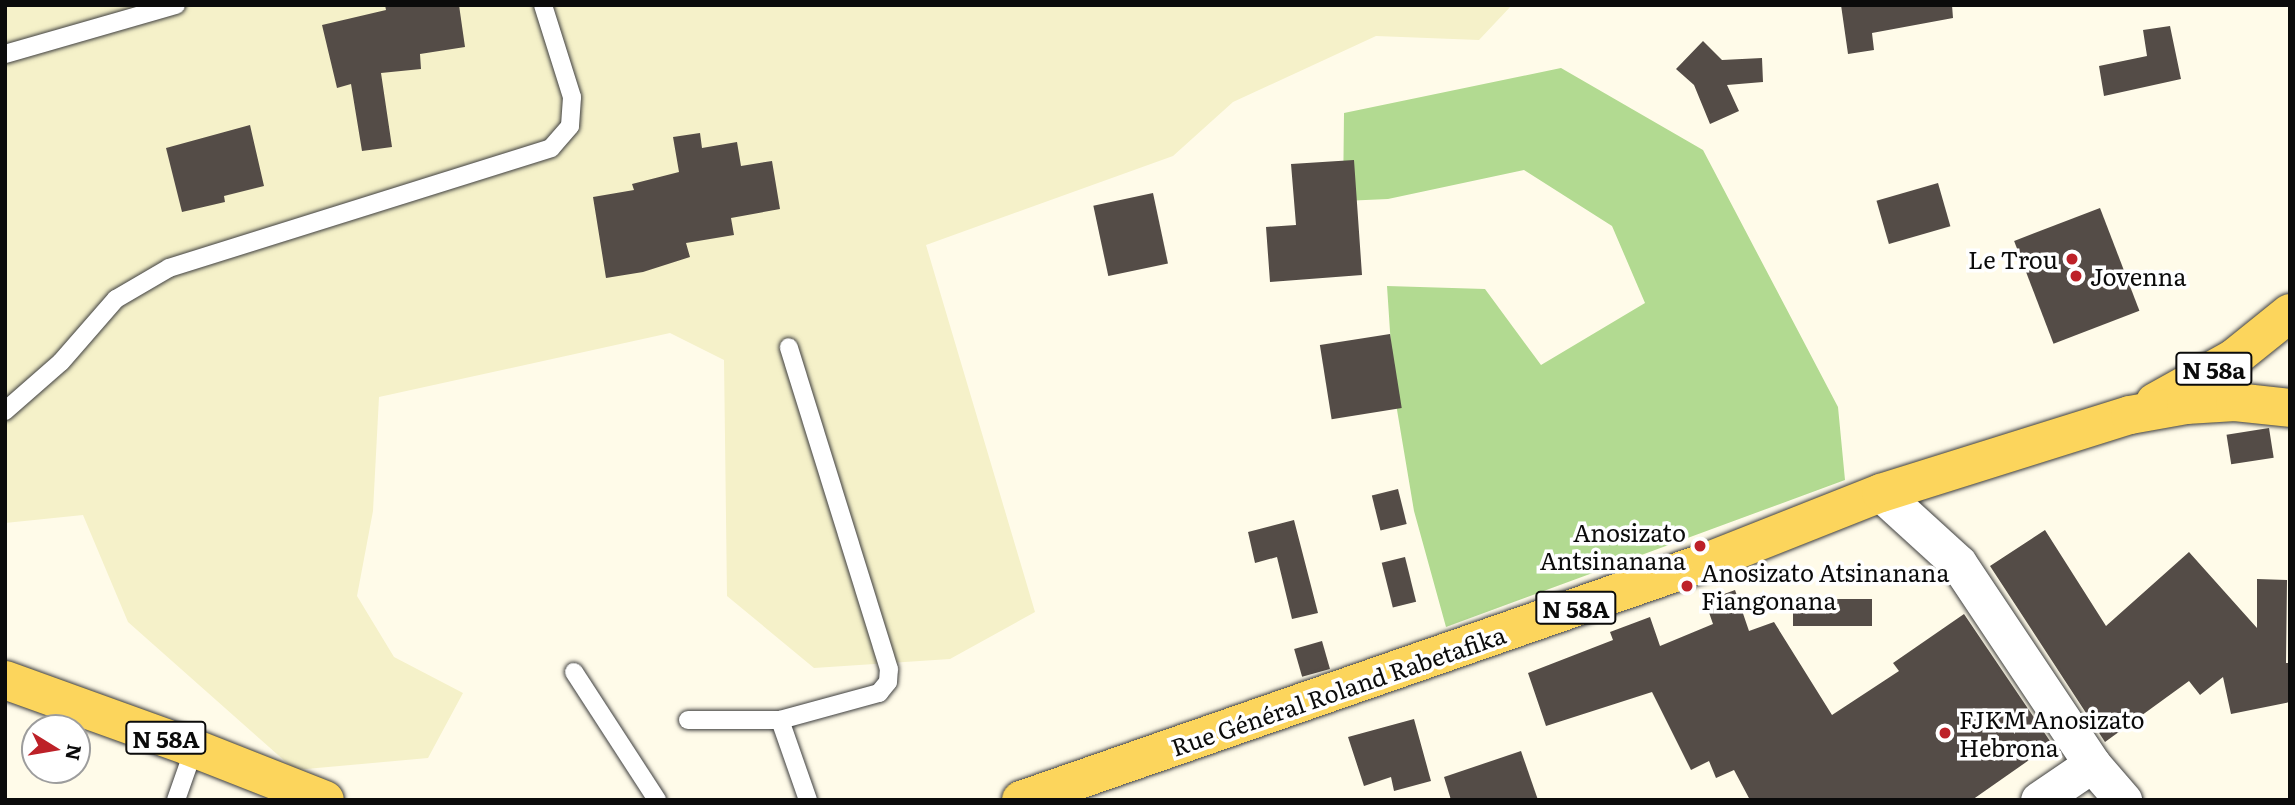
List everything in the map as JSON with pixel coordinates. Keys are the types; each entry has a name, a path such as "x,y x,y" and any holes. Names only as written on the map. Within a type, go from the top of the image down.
{"main road":[{"name":"N 58a","path":"2130,415 2234,358 2290,313"},
{"name":"N 58a","path":"2130,415 2186,405 2235,402 2290,408"},
{"name":"Rue Général Roland Rabetafika","path":"1021,800 1709,561 1881,493 2130,415"},
{"name":"N 58A","path":"5,680 325,800"}],"street":[{"path":"1881,493 1958,563 2092,764 2123,800"},
{"path":"2039,800 2092,764"}],"lane":[{"path":"5,54 176,5"},
{"path":"5,411 61,362 116,299 169,268 551,148 570,126 572,97 543,5"},
{"path":"688,720 780,720 879,693 888,682 888,669 789,347"},
{"path":"574,672 642,782 657,800"},
{"path":"780,720 808,800"},
{"path":"176,800 194,749"}],"shaded area":[{"path":"5,5 1512,5 1479,40 1376,36 1233,102 1173,156 926,245 1035,612 950,659 814,668 727,596 724,360 670,333 379,397 373,511 357,596 394,657 463,693 428,758 295,770 128,622 83,515 5,523"}],"green space":[{"path":"1561,68 1703,150 1838,407 1845,480 1446,627 1414,511 1394,392 1387,286 1485,289 1541,365 1645,303 1612,226 1524,170 1388,199 1343,201 1344,113"}],"building":[{"path":"385,5 459,5 465,47 420,54 421,69 381,73 392,147 362,151 351,84 337,88 322,25 386,10"},
{"path":"1841,5 1952,5 1953,18 1872,33 1874,50 1848,54"},
{"path":"2170,26 2181,79 2104,96 2099,66 2147,56 2143,30"},
{"path":"1703,41 1722,60 1762,58 1763,82 1727,85 1739,111 1710,124 1694,85 1676,69"},
{"path":"250,125 264,186 224,196 225,202 182,212 166,148"},
{"path":"700,133 702,148 737,142 741,166 772,161 780,209 731,218 734,235 686,243 690,257 643,272 606,278 593,197 634,190 632,184 679,172 673,137"},
{"path":"1354,160 1362,275 1270,282 1266,227 1296,225 1291,164"},
{"path":"1938,183 1950,226 1889,244 1876,201"},
{"path":"1153,193 1168,263 1108,276 1093,206"},
{"name":"Jovenna","path":"2100,208 2139,311 2054,344 2014,241"},
{"path":"1390,334 1402,408 1332,419 1320,345"},
{"path":"2269,428 2274,458 2231,464 2227,435"},
{"path":"1398,489 1407,524 1381,530 1372,496"},
{"path":"1294,520 1318,613 1292,619 1277,557 1255,563 1248,532"},
{"path":"2045,530 2106,626 2189,552 2257,628 2257,579 2287,580 2286,663 2290,663 2290,702 2231,714 2223,677 2200,695 2189,681 2105,742 1990,566"},
{"path":"1405,557 1416,602 1393,607 1382,563"},
{"path":"1735,590 1749,631 1774,622 1832,715 1899,671 1893,663 1964,614 2052,744 1972,800 1750,800 1734,770 1716,778 1709,761 1691,770 1652,692 1546,726 1528,673 1613,640 1610,632 1650,617 1660,646 1713,624 1705,601"},
{"path":"1793,599 1872,599 1872,626 1793,626"},
{"path":"1322,641 1330,669 1302,677 1294,649"},
{"path":"1414,719 1431,781 1394,791 1391,777 1364,786 1348,737"},
{"path":"1521,751 1538,800 1451,800 1444,777"}],"place":[{"name":"Le Trou","path":"2072,259"},
{"name":"Jovenna","path":"2076,276"},
{"name":"Anosizato Antsinanana","path":"1700,546"},
{"name":"Anosizato Atsinanana Fiangonana","path":"1687,586"},
{"name":"FJKM Anosizato Hebrona","path":"1945,733"}]}
